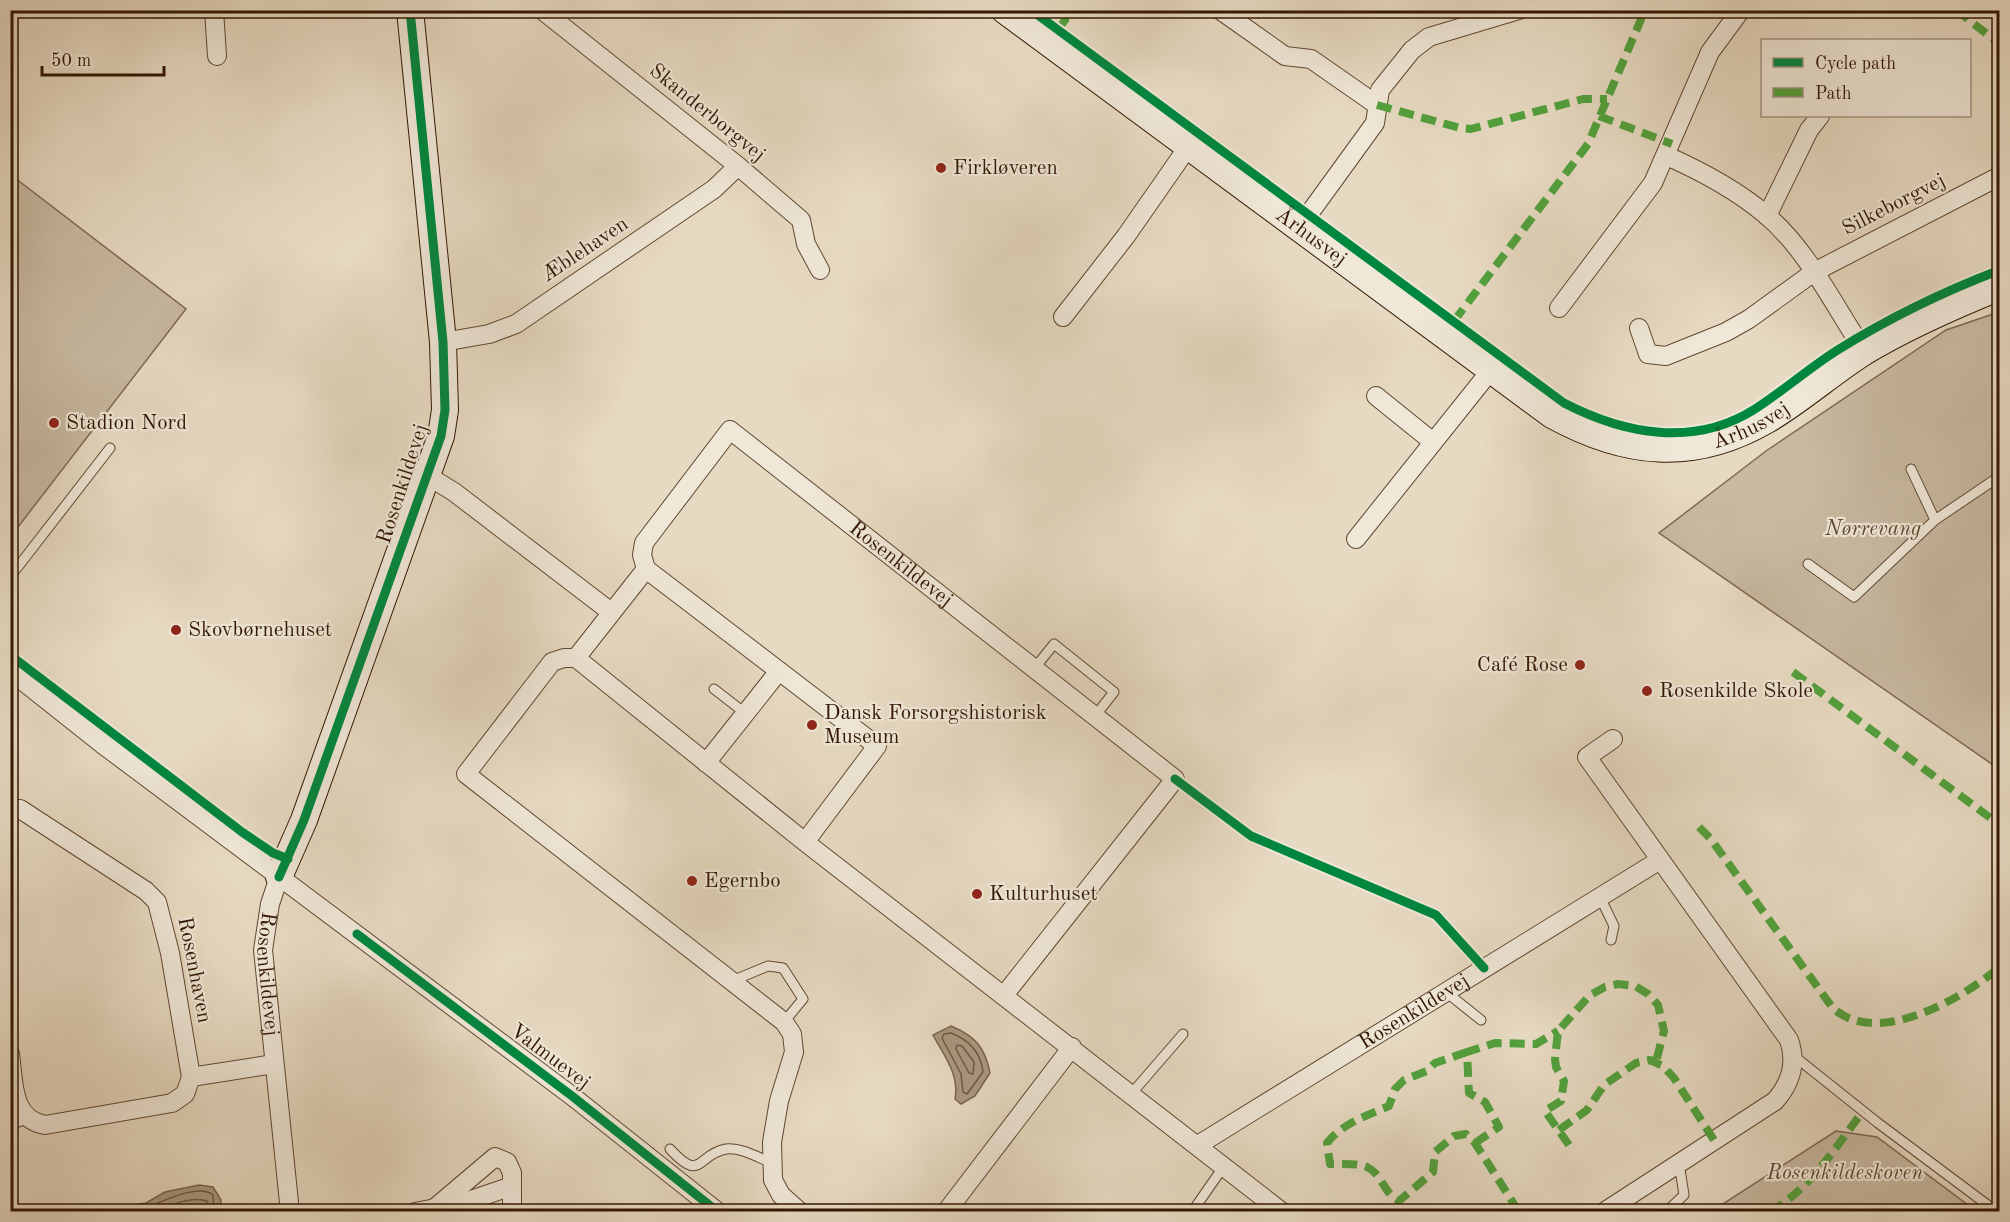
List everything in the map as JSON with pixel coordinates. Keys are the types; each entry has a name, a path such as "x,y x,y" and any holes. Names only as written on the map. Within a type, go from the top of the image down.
{"street":[{"path":"214,10 217,56"},
{"name":"Rosenkildevej","path":"290,1212 263,950 270,904 304,820 428,476 441,436 445,410 443,342 410,10"},
{"name":"Skanderborgvej","path":"542,10 738,166 801,220 806,244 820,270"},
{"name":"Århusvej","path":"1004,10 1552,415 1584,433 1618,444 1660,450 1698,447 1734,436 1768,420 1865,352 1948,308 2000,287"},
{"path":"1220,10 1285,56 1311,59 1377,105"},
{"path":"1298,229 1375,123 1380,90 1412,50 1429,37 1519,10"},
{"path":"1559,308 1653,183 1667,156 1710,52 1741,10"},
{"path":"1767,216 1809,130 1819,117"},
{"path":"1063,317 1126,236 1188,147"},
{"path":"1667,156 1714,177 1767,216 1814,272 1865,352"},
{"name":"Æblehaven","path":"443,342 489,334 516,324 714,189 738,166"},
{"name":"Silkeborgvej","path":"1639,328 1648,354 1666,356 1749,319 1814,272 1996,178"},
{"path":"1356,539 1491,370"},
{"path":"1376,396 1434,442"},
{"name":"Rosenkildevej","path":"646,569 642,555 644,543 730,430 1175,779 1005,994"},
{"name":"Rosenkildevej","path":"428,476 454,492 610,612"},
{"path":"576,658 646,569 878,746 805,842"},
{"path":"800,1212 781,1195 773,1180 772,1142 779,1101 794,1052 792,1034 784,1022 495,804 466,774 552,662 564,658 576,658 805,842 1005,994 1282,1212"},
{"path":"706,763 779,670"},
{"name":"Valmuevej","path":"10,671 279,877 572,1096 718,1212"},
{"path":"1604,1212 1775,1101 1783,1092 1791,1074 1794,1056 1789,1040 1587,757 1613,739"},
{"name":"Rosenhaven","path":"10,810 20,809 146,891 157,902 170,953 191,1077"},
{"name":"Rosenkildevej","path":"1198,1145 1660,860"},
{"path":"946,1212 1072,1047"},
{"path":"10,1054 18,1122 45,1125 172,1103 185,1094 191,1077 274,1064"},
{"path":"435,1209 495,1157 507,1162 512,1173 512,1212"},
{"path":"415,1212 462,1203 512,1186"}],"lane":[{"path":"10,577 110,448"},
{"path":"1911,469 1935,520"},
{"path":"1808,564 1854,597 1935,520 2000,476"},
{"path":"1034,669 1054,644 1114,692 1095,716"},
{"path":"714,690 745,713"},
{"path":"1600,897 1614,926 1611,940"},
{"path":"732,981 768,966 783,968 803,999 784,1022"},
{"path":"1446,992 1481,1020"},
{"path":"1132,1093 1183,1034"},
{"path":"1794,1056 1878,1124 1997,1212"},
{"path":"669,1149 688,1165 697,1166 727,1149 738,1150 772,1163"},
{"path":"1666,1212 1684,1195 1679,1163"},
{"path":"1192,1212 1224,1166"}],"green space":[{"name":"Stadion Nord","path":"11,175 186,309 11,536"},
{"name":"Nørrevang","path":"1999,312 1999,769 1659,533 1766,451 1946,330"},
{"name":"Rosenkildeskoven","path":"1836,1131 1877,1137 1976,1211 1712,1211"}],"water":[{"path":"951,1026 973,1038 978,1044 985,1056 990,1073 975,1096 961,1104 955,1099 955,1082 950,1066 933,1035"},
{"path":"199,1185 213,1187 221,1200 220,1211 92,1211 146,1203 165,1192"}],"marked path":[{"path":"1058,30 1072,10"},
{"path":"1454,321 1588,144 1645,10"},
{"path":"1956,10 2000,44"},
{"path":"1377,105 1471,129 1583,99 1607,99"},
{"path":"1599,116 1672,144"},
{"path":"1793,672 2000,825"},
{"path":"1699,827 1710,838 1832,1007 1850,1019 1871,1023 1894,1021 1918,1015 1964,993 2000,967"},
{"path":"1569,1145 1545,1111 1561,1101 1564,1081 1556,1067 1555,1059 1558,1031 1590,995 1605,987 1618,984 1635,986 1648,994 1658,1005 1664,1031 1656,1062"},
{"path":"1475,1143 1499,1127 1485,1102 1469,1093 1467,1052 1495,1043 1536,1044 1558,1031"},
{"path":"1467,1052 1435,1063 1427,1071 1404,1080 1395,1089 1389,1106 1340,1130 1327,1143 1330,1164 1354,1164 1367,1167 1399,1201 1433,1172 1435,1152 1454,1136 1466,1134 1475,1143 1519,1212"},
{"path":"1559,1130 1587,1110 1604,1085 1636,1063 1650,1060 1663,1066 1674,1078 1714,1140"},
{"path":"1770,1212 1798,1192 1810,1179 1863,1111"}],"cycle path":[{"path":"279,877 304,820 441,436 445,410 443,342 410,10"},
{"path":"1031,10 1564,403 1587,414 1635,429 1684,432 1708,429 1732,421 1755,409 1856,339 1957,287 2000,270"},
{"path":"10,655 242,832 273,853 288,859"},
{"path":"1175,779 1251,836 1436,915 1484,968"},
{"path":"357,934 572,1096 718,1212"}],"place":[{"name":"Firkløveren","path":"941,168"},
{"name":"Stadion Nord","path":"54,423"},
{"name":"Skovbørnehuset","path":"176,630"},
{"name":"Café Rose","path":"1580,665"},
{"name":"Rosenkilde Skole","path":"1647,691"},
{"name":"Dansk Forsorgshistorisk Museum","path":"812,725"},
{"name":"Egernbo","path":"692,881"},
{"name":"Kulturhuset","path":"977,894"}]}
